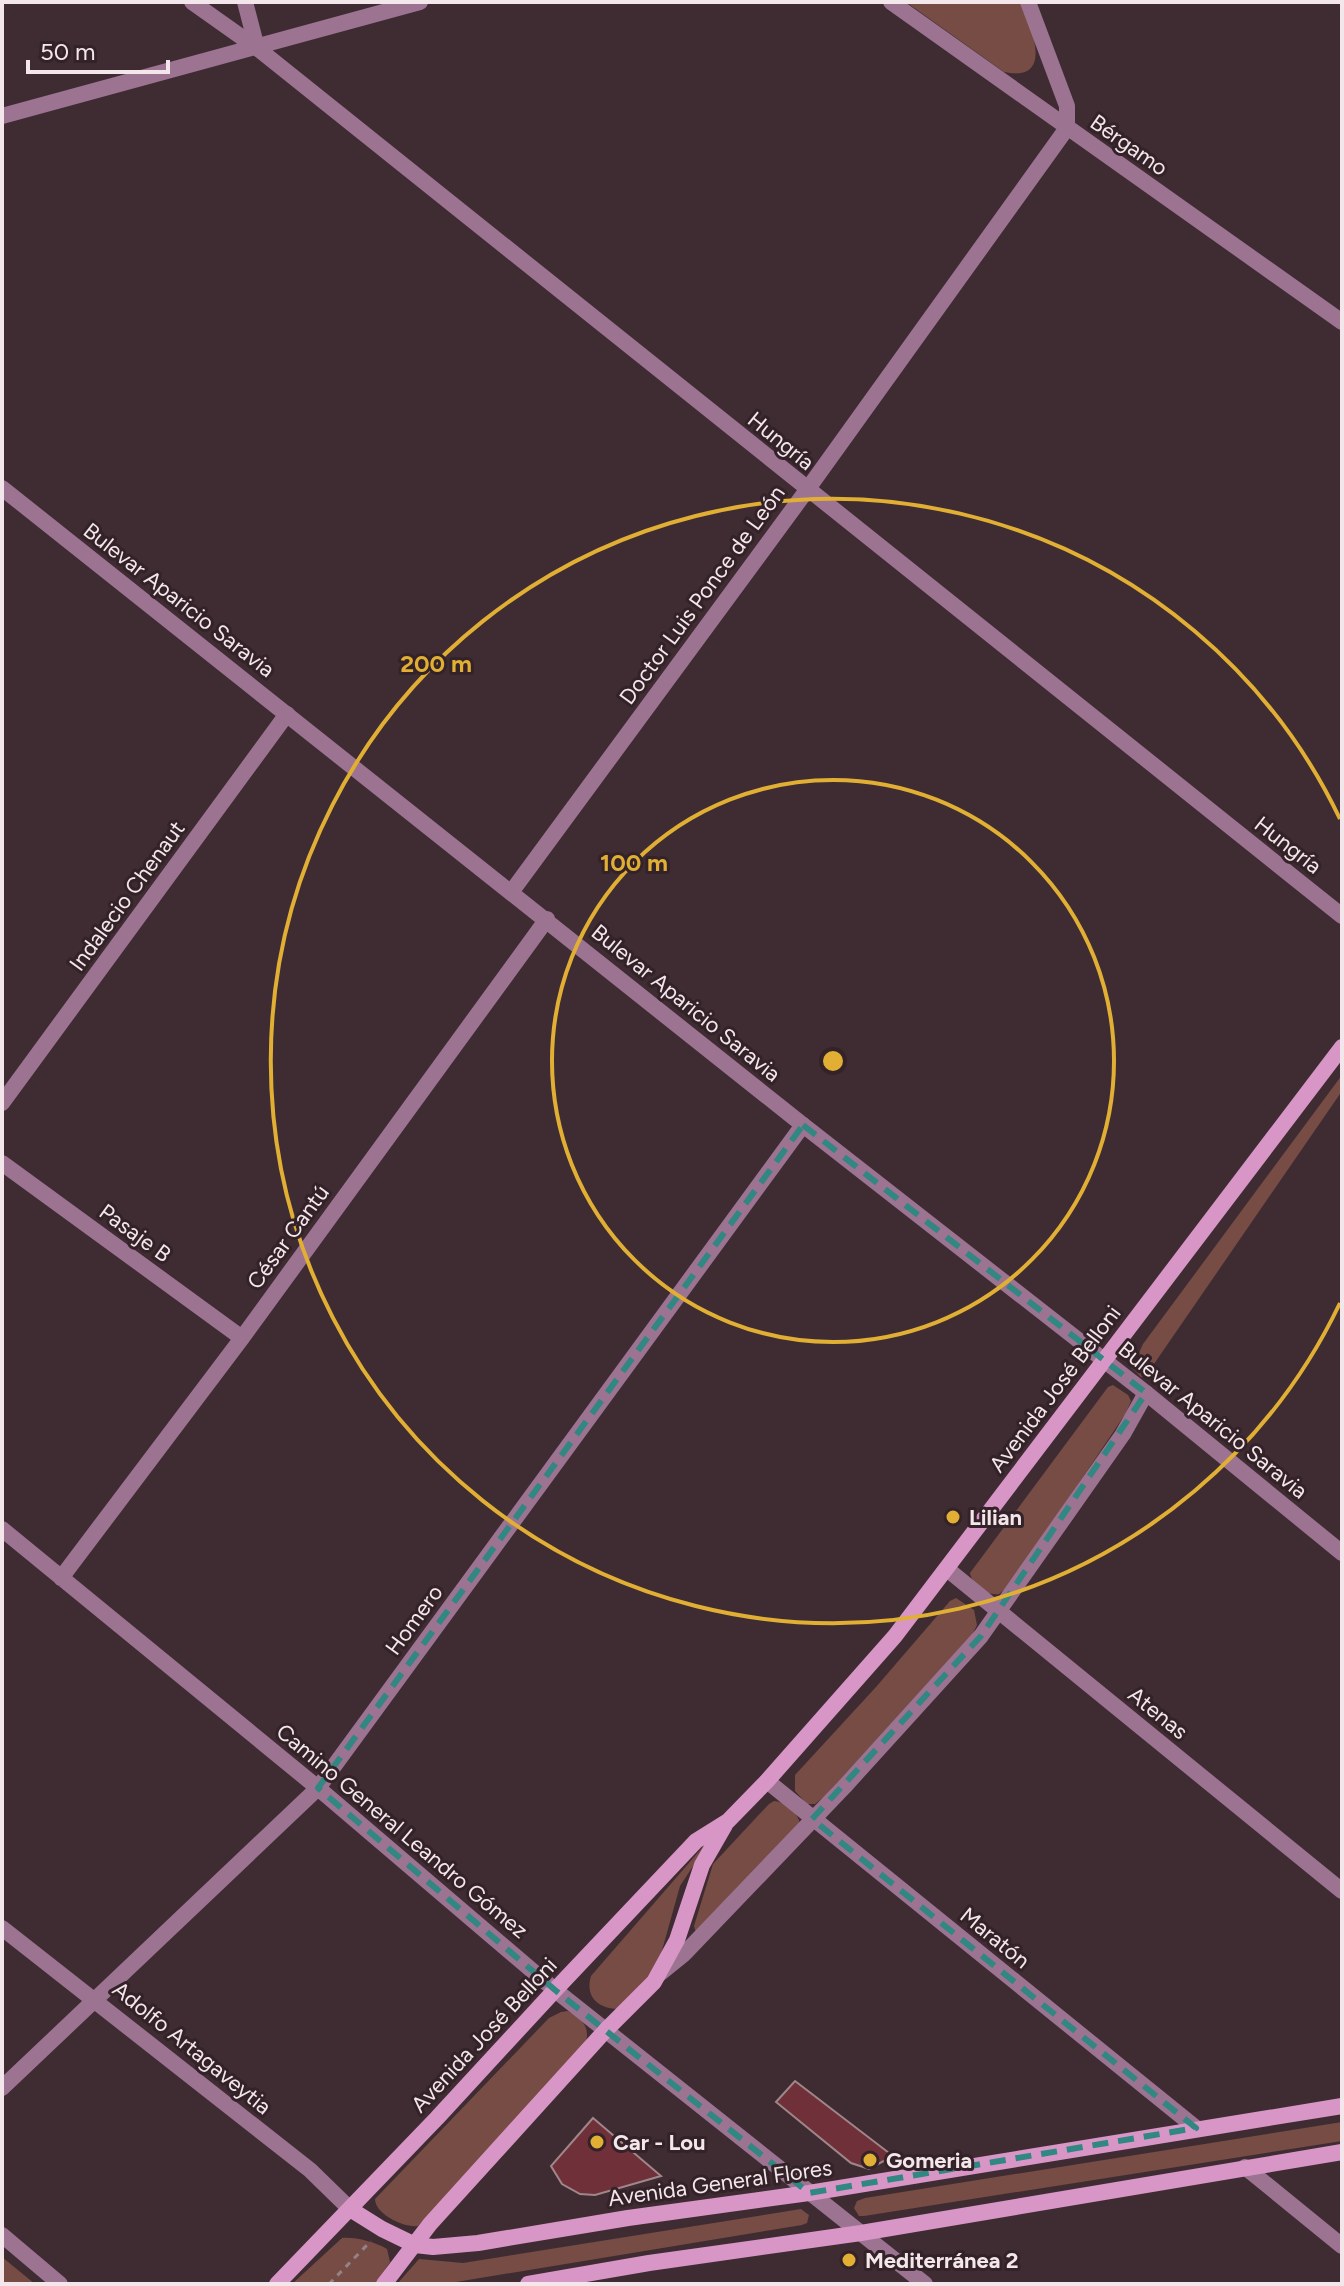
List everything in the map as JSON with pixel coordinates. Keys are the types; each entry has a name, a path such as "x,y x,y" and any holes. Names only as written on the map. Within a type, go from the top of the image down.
{"main road":[{"name":"Avenida José Belloni","path":"384,2284 430,2224 658,1976 677,1940 702,1865 728,1821 895,1636 1342,1047"},
{"name":"Avenida José Belloni","path":"277,2284 696,1841 728,1821"},
{"name":"Avenida General Flores","path":"350,2209 415,2245 433,2247 478,2243 809,2193 1342,2106"},
{"path":"528,2284 649,2263 861,2233 1342,2152"}],"street":[{"name":"Hungría","path":"192,2 257,48 1342,916"},
{"path":"245,2 257,48"},
{"path":"2,116 420,2"},
{"name":"Bérgamo","path":"891,2 1342,322"},
{"path":"1028,2 1067,106 1067,128"},
{"name":"Doctor Luis Ponce de León","path":"512,891 807,490 1067,128"},
{"name":"Bulevar Aparicio Saravia","path":"2,488 1340,1547"},
{"name":"Indalecio Chenaut","path":"2,1103 287,714"},
{"name":"César Cantú","path":"61,1578 242,1338 547,919"},
{"name":"Homero","path":"2,2088 318,1788 803,1125"},
{"name":"Pasaje B","path":"2,1163 242,1338"},
{"name":"Avenida José Belloni","path":"658,1976 684,1954 970,1648 1000,1611 1123,1434 1146,1393"},
{"name":"Camino General Leandro Gómez","path":"2,1529 318,1788 605,2031 925,2284"},
{"name":"Atenas","path":"947,1569 1342,1891"},
{"name":"Maratón","path":"767,1781 1196,2128"},
{"name":"Adolfo Artagaveytia","path":"2,1928 310,2170 350,2209"},
{"path":"1245,2167 1342,2246"},
{"path":"2,2235 60,2284"}],"path":[{"path":"329,2284 382,2229"}],"highlighted area":[{"path":"803,1125 1146,1393 981,1636 812,1819 1196,2128 809,2193 555,1990 318,1788"}],"shaded area":[{"path":"906,2 1022,2 1034,37 1035,61 1030,69 1020,73 1004,72"},
{"path":"1342,1075 1342,1091 1145,1377 1141,1377 1132,1368 1143,1344"},
{"path":"1113,1385 1128,1395 1131,1401 1126,1413 1011,1584 999,1594 981,1589 970,1573 1108,1387"},
{"path":"956,1598 974,1610 977,1625 972,1635 825,1796 815,1804 807,1804 795,1791 795,1775 950,1601"},
{"path":"774,1801 791,1808 800,1824 698,1931 695,1930 713,1864"},
{"path":"714,1834 680,1886 656,1972 617,2009 598,2003 591,1995 591,1976"},
{"path":"568,2011 584,2025 587,2034 585,2045 418,2226 398,2222 385,2215 375,2199 549,2018"},
{"path":"1342,2122 1342,2141 864,2216 859,2216 854,2208 857,2201 865,2198"},
{"path":"801,2209 809,2215 807,2223 802,2225 444,2284 397,2284 419,2259 463,2263"},
{"path":"342,2238 365,2240 387,2249 390,2262 375,2284 292,2284"},
{"path":"2,2257 35,2284 2,2284"}],"building":[{"path":"795,2081 893,2156 869,2169 851,2163 776,2102"},
{"name":"Car - Lou","path":"593,2118 661,2176 595,2195 580,2194 562,2184 551,2166"}],"place":[{"name":"Lilian","path":"953,1517"},
{"name":"Car - Lou","path":"597,2142"},
{"name":"Gomeria","path":"870,2160"},
{"name":"Mediterránea 2","path":"849,2260"}]}
